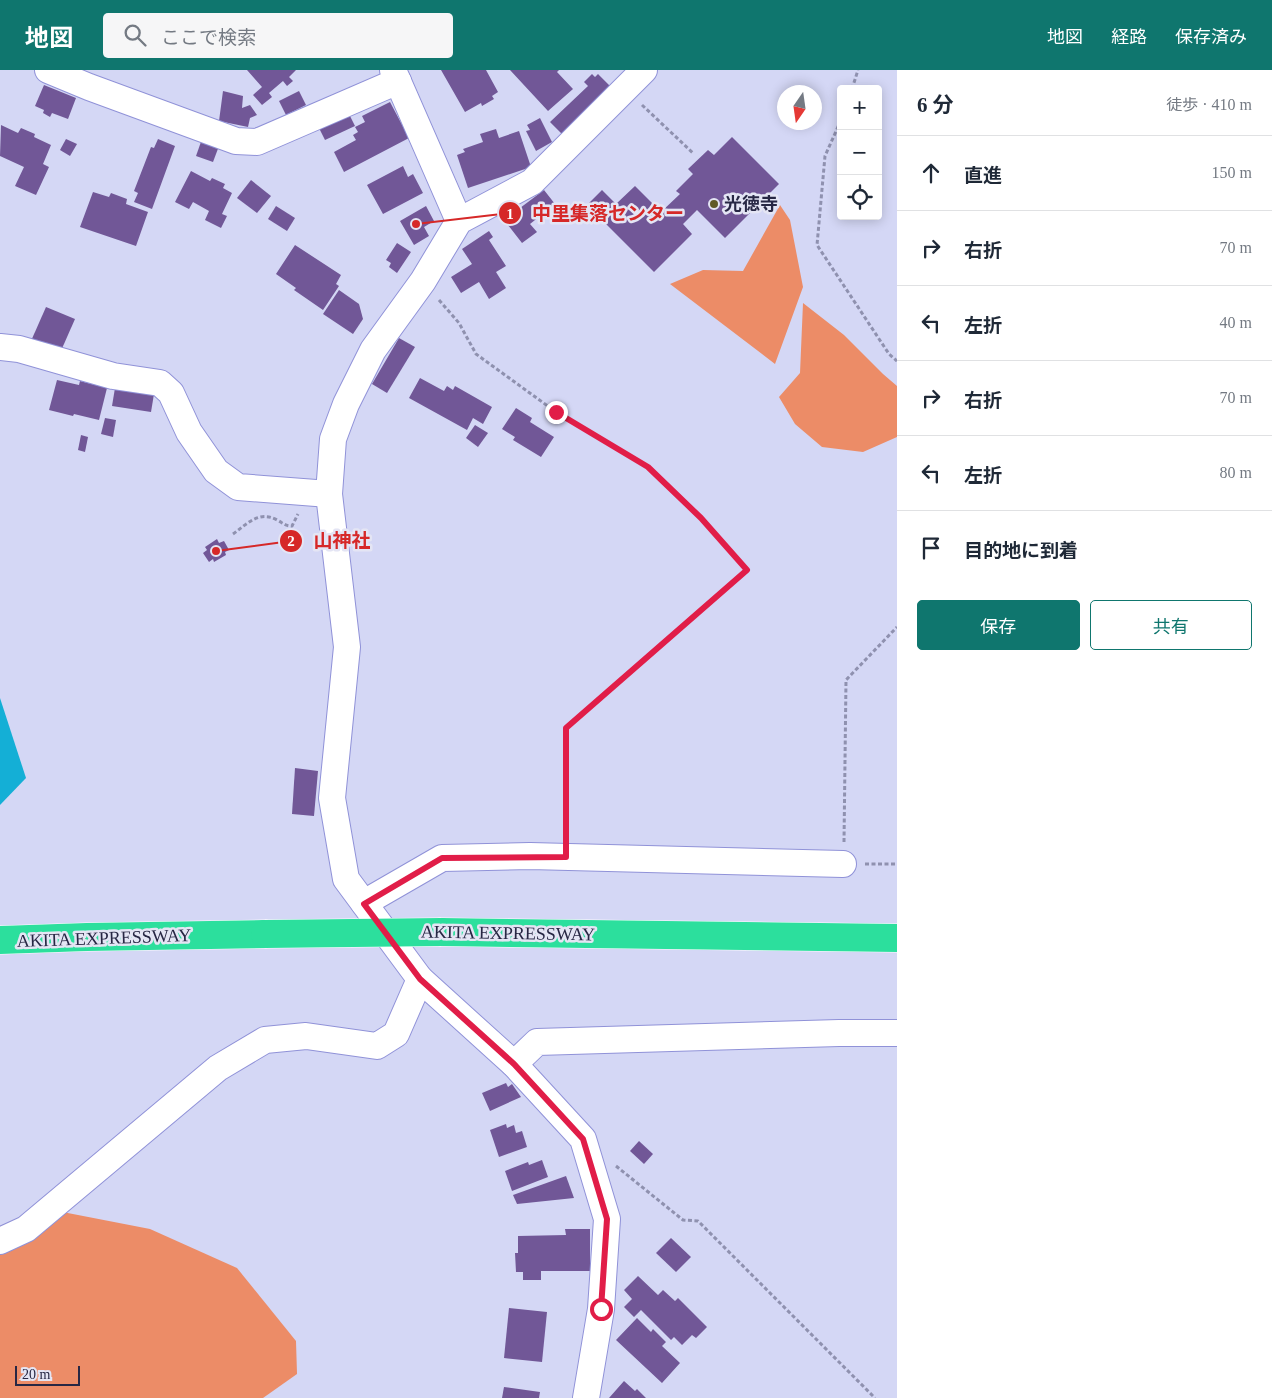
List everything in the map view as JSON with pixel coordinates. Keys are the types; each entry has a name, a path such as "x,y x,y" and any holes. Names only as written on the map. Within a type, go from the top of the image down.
{"highway":[{"name":"AKITA EXPRESSWAY","path":"0,940 441,932 897,938"}],"street":[{"path":"48,70 88,87 236,140 257,142 396,75 459,221"},
{"path":"586,1398 601,1309 607,1219 583,1139 514,1064 420,979 346,879 332,798 347,647 318,494 333,439 346,404 373,350 423,280 459,221 532,182 644,70"},
{"path":"0,347 18,349 113,376 160,383 171,393 189,432 216,471 238,488 318,494"},
{"path":"364,904 442,858 566,857 843,864"},
{"path":"0,1241 26,1229 218,1068 265,1040 306,1036 377,1046 390,1038 396,1034 420,979"},
{"path":"514,1064 537,1042 839,1032 897,1033"}],"path":[{"path":"853,85 858,70"},
{"path":"625,89 694,154"},
{"path":"837,129 825,156 817,245 889,354 897,361"},
{"path":"423,280 458,323 476,354 556,412 648,467 701,518 747,570 566,728 566,857"},
{"path":"233,534 256,517 263,516 276,519 285,526 292,526 318,494"},
{"path":"897,627 846,680 843,864 897,864"},
{"path":"589,1157 612,1163 683,1220 698,1221 875,1398"}],"shaded area":[{"path":"780,205 790,220 803,287 775,364 670,284 703,270 743,271"},
{"path":"803,303 844,335 897,386 897,437 863,452 822,447 795,424 779,397 800,373"},
{"path":"42,1208 150,1229 237,1268 296,1341 297,1374 263,1398 0,1398 0,1226"}],"water":[{"path":"0,698 26,778 0,805"}],"building":[{"path":"247,70 296,70 289,77 293,81 287,86 283,81 269,93 272,97 262,105 253,95 262,87"},
{"path":"441,70 486,70 498,92 492,96 494,99 482,106 481,103 465,112"},
{"path":"510,70 559,70 557,72 573,89 548,111"},
{"path":"592,74 595,77 598,74 612,88 563,135 550,122 588,86 584,82"},
{"path":"44,85 76,98 68,119 52,113 50,117 43,113 44,110 35,106"},
{"path":"223,91 243,96 242,108 250,105 257,115 250,118 248,127 219,121"},
{"path":"299,91 306,105 286,115 279,101"},
{"path":"390,102 409,138 344,172 334,152 356,140 353,135 358,132 355,127 365,122 362,116"},
{"path":"349,114 355,126 325,140 319,128"},
{"path":"540,118 552,142 536,151 526,131 530,130 527,125"},
{"path":"1,125 18,133 21,128 35,134 34,137 51,145 43,164 49,167 36,195 15,186 24,167 0,156"},
{"path":"496,129 499,138 519,131 531,167 468,188 457,155 465,152 463,149 483,142 480,134"},
{"name":"光徳寺","path":"732,137 779,184 725,238 697,210 683,224 692,234 654,272 587,205 602,190 616,204 635,186 661,212 680,194 676,191 693,174 688,169 708,150 714,155"},
{"path":"66,139 77,144 70,156 60,150"},
{"path":"158,139 175,146 152,209 134,202 138,193 134,191 151,147 154,148"},
{"path":"202,139 219,146 213,162 196,156"},
{"path":"403,166 408,177 413,174 423,193 383,214 367,185"},
{"path":"191,171 210,181 212,178 225,184 223,188 232,193 222,214 227,216 221,228 205,220 209,211 193,202 189,209 175,202"},
{"path":"251,180 271,196 257,213 237,198"},
{"path":"544,190 555,204 530,224 537,232 522,243 504,220"},
{"path":"93,192 109,197 111,193 127,199 126,204 148,212 136,246 80,227"},
{"path":"276,206 295,218 287,231 268,219"},
{"path":"426,206 434,221 424,227 429,236 414,245 400,221"},
{"path":"489,231 493,237 489,240 506,266 496,272 506,288 489,299 479,282 461,293 451,277 472,264 462,249"},
{"path":"397,243 411,252 397,273 389,267 391,263 386,260"},
{"path":"295,245 341,275 336,284 339,286 323,310 294,290 296,288 276,274"},
{"path":"339,290 359,304 363,319 353,334 323,314"},
{"path":"46,307 75,319 60,353 31,341"},
{"path":"399,338 415,347 387,393 372,384"},
{"path":"420,378 444,391 447,386 453,390 455,386 492,407 483,424 473,418 467,430 409,398"},
{"path":"57,380 79,385 80,381 107,388 99,420 49,410"},
{"path":"115,388 154,394 151,412 112,406"},
{"path":"516,408 532,418 530,422 554,437 541,457 513,440 515,437 502,429"},
{"path":"105,418 116,420 113,437 101,434"},
{"path":"475,425 488,433 478,447 466,438"},
{"path":"81,435 88,437 85,452 78,450"},
{"path":"217,539 219,543 224,541 229,550 225,552 226,555 214,562 213,559 209,562 203,553 207,550 205,547"},
{"path":"295,768 318,771 314,816 292,814"},
{"path":"506,1083 508,1087 512,1084 521,1097 490,1111 482,1093"},
{"path":"506,1124 507,1128 514,1125 516,1133 522,1131 527,1147 499,1157 490,1130"},
{"path":"639,1141 653,1154 644,1164 630,1151"},
{"path":"542,1160 548,1177 512,1191 505,1171 528,1162 529,1165"},
{"path":"566,1176 574,1198 517,1204 513,1195"},
{"path":"565,1229 590,1229 590,1271 541,1271 541,1280 523,1280 523,1272 516,1272 515,1253 518,1253 518,1236 566,1235"},
{"path":"671,1238 691,1257 676,1272 656,1253"},
{"path":"638,1276 658,1295 663,1290 675,1301 678,1298 707,1327 696,1338 692,1335 682,1345 674,1337 671,1340 641,1310 634,1317 624,1307 632,1299 624,1290"},
{"path":"509,1308 547,1312 542,1362 504,1358"},
{"path":"637,1318 651,1332 653,1329 666,1342 662,1346 680,1363 662,1383 616,1340"},
{"path":"624,1381 635,1391 637,1389 646,1398 609,1398"},
{"path":"504,1387 540,1392 539,1398 502,1398"}],"place":[{"name":"光徳寺","path":"714,204"},
{"name":"中里集落センター","path":"416,224"},
{"name":"山神社","path":"216,551"}],"route":[{"path":"556,412 648,467 701,518 747,570 566,728 566,857 442,858 364,904 420,979 514,1064 583,1139 607,1219 601,1309"}]}
